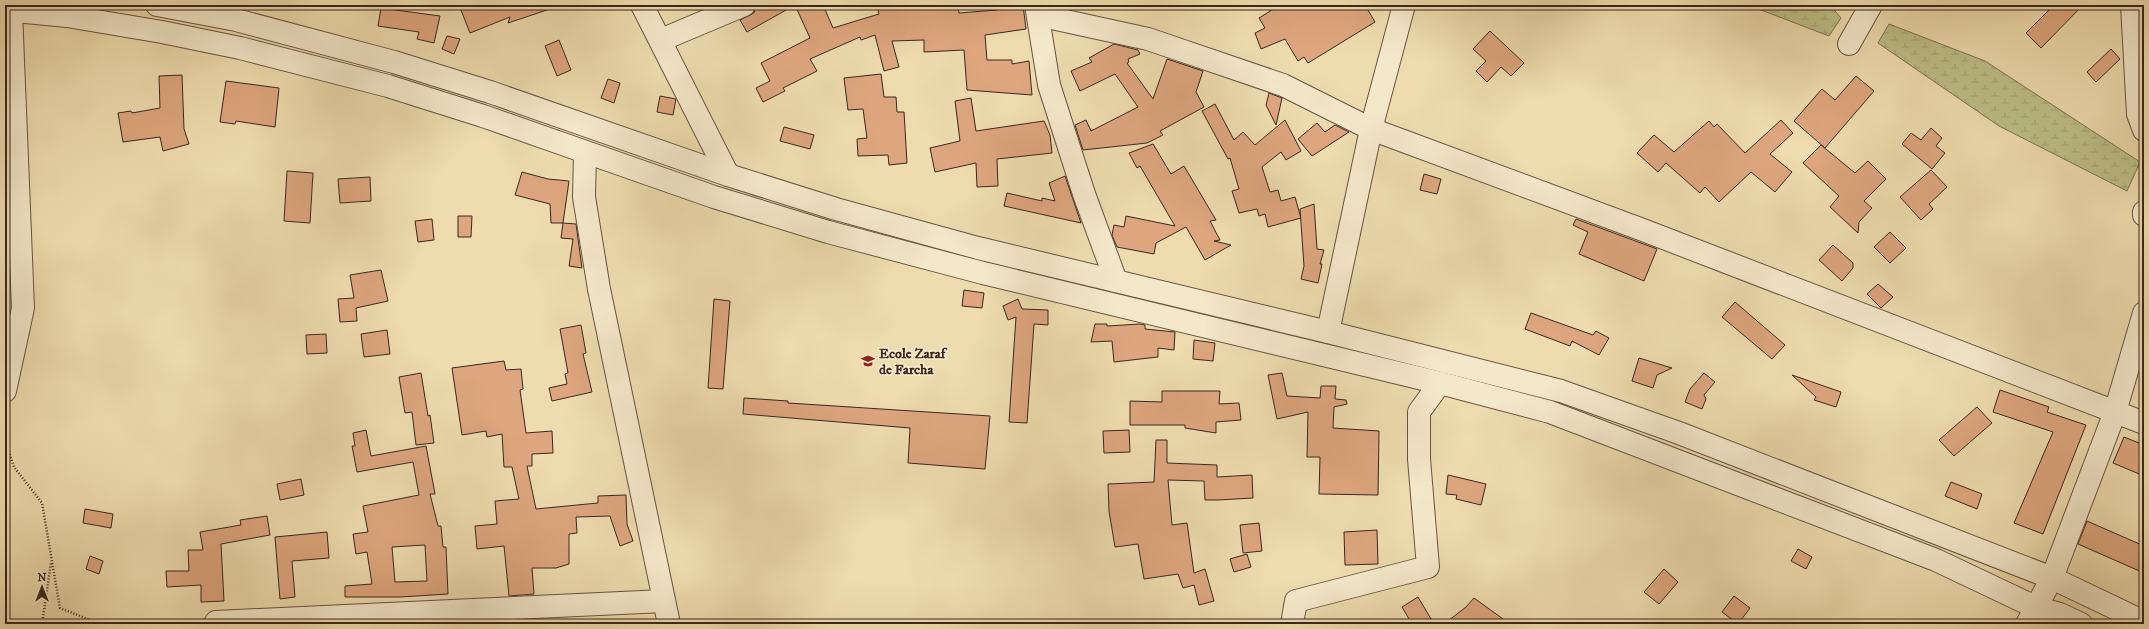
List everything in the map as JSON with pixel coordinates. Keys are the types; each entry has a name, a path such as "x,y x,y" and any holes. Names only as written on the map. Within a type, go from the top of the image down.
{"street":[{"path":"157,5 235,12 490,92 728,175 836,209 978,248 1328,332 1561,392 1679,433 2052,578 2144,622"},
{"path":"642,5 728,175"},
{"path":"660,40 744,5"},
{"path":"1328,332 1371,129 1404,5"},
{"path":"1849,44 1871,5"},
{"path":"2132,5 2138,114 2144,130"},
{"path":"1116,281 1084,194 1049,85 1037,10 1148,39 1283,85 1371,129 1643,230 2144,422"},
{"path":"5,391 23,308 8,11 67,16 240,48 388,86 483,116 714,197 828,232 991,275 1440,383 1556,415 1936,560 2031,616 2060,614 2081,624"},
{"path":"585,152 584,197 594,262 618,386 668,624"},
{"path":"828,232 836,209"},
{"path":"2031,616 2052,578 2115,412 2144,312"},
{"path":"1292,624 1296,602 1428,567 1419,459 1419,412 1440,383"},
{"path":"216,622 664,601"}],"path":[{"path":"5,440 14,467 42,503 60,608 100,624"},
{"path":"42,624 51,560"}],"green space":[{"path":"1748,5 1830,5 1841,18 1829,36"},
{"path":"1889,24 1985,61 2140,162 2127,191 1999,126 1878,43"}],"building":[{"path":"459,5 553,5 553,8 508,23 510,17 470,33"},
{"path":"756,5 795,5 747,32 740,20 754,13"},
{"path":"795,5 823,5 833,28 879,14 878,10 895,5 958,5 959,13 997,10 996,8 1023,5 1026,29 985,35 987,60 1012,60 1012,64 1029,61 1032,95 967,90 964,50 924,52 924,40 892,41 899,67 884,71 875,35 861,40 860,37 810,59 817,71 783,88 785,91 763,102 756,88 770,81 761,63 810,38"},
{"path":"1280,5 1365,5 1375,22 1308,63 1304,57 1298,61 1285,39 1261,49 1255,33 1265,28 1259,18"},
{"path":"2054,5 2083,5 2041,48 2026,33"},
{"path":"381,8 440,16 434,43 417,39 419,32 378,26"},
{"path":"1490,31 1524,63 1511,76 1501,67 1487,82 1476,71 1486,61 1473,49"},
{"path":"447,36 460,39 454,54 442,49"},
{"path":"559,40 571,70 557,76 545,46"},
{"path":"1114,44 1138,50 1140,54 1128,59 1129,62 1127,63 1153,99 1167,59 1203,71 1196,92 1204,107 1160,131 1163,135 1147,143 1083,150 1075,125 1086,120 1091,131 1138,107 1115,74 1080,91 1071,71 1092,62 1089,58"},
{"path":"2111,49 2120,59 2096,82 2087,72"},
{"path":"881,74 884,97 896,97 897,112 904,112 907,163 889,165 888,155 858,156 857,139 867,138 863,109 848,110 844,78"},
{"path":"182,75 184,129 189,144 163,151 160,137 123,142 118,113 131,111 132,113 160,108 159,76"},
{"path":"1856,76 1874,91 1825,148 1794,121 1822,89 1835,100"},
{"path":"608,79 620,83 614,103 601,98"},
{"path":"226,81 279,88 275,127 236,121 235,124 220,122"},
{"path":"1269,93 1282,98 1276,125 1266,105"},
{"path":"660,96 676,99 673,115 657,112"},
{"path":"971,98 976,131 1044,121 1050,135 1052,153 997,159 998,186 977,187 976,163 935,172 930,148 960,141 955,101"},
{"path":"1215,104 1234,140 1243,132 1255,145 1285,120 1301,151 1286,160 1281,152 1262,167 1270,192 1278,190 1281,201 1295,197 1301,218 1268,227 1265,214 1259,216 1257,209 1239,213 1232,191 1239,189 1230,158 1228,159 1202,111"},
{"path":"1781,120 1793,133 1770,154 1792,172 1775,192 1751,172 1719,202 1705,187 1700,193 1666,163 1658,172 1637,153 1654,135 1674,152 1709,121 1714,127 1717,124 1745,153"},
{"path":"1317,123 1325,132 1335,125 1349,132 1312,156 1298,139"},
{"path":"784,127 814,135 810,149 780,141"},
{"path":"1931,128 1942,138 1936,146 1945,153 1932,169 1902,144 1911,133 1921,140"},
{"path":"1153,144 1171,174 1184,166 1216,220 1210,221 1220,240 1214,241 1231,245 1205,260 1186,227 1156,243 1154,254 1117,247 1112,235 1114,225 1124,227 1126,216 1175,226 1140,166 1137,168 1129,153"},
{"path":"1821,145 1855,173 1868,161 1886,179 1864,201 1872,208 1859,222 1858,233 1830,207 1839,196 1803,163"},
{"path":"1931,170 1947,187 1929,204 1933,209 1921,220 1900,197"},
{"path":"287,171 313,173 310,223 284,221"},
{"path":"522,172 548,179 569,181 563,223 551,223 550,204 515,195"},
{"path":"1424,174 1441,179 1437,194 1420,190"},
{"path":"1065,176 1081,223 1004,206 1007,193 1042,201 1042,198 1055,201 1049,183"},
{"path":"370,177 371,201 340,203 338,179"},
{"path":"1314,204 1317,249 1324,250 1320,264 1322,264 1318,283 1301,279 1304,266 1300,209"},
{"path":"458,216 472,216 471,237 458,237"},
{"path":"432,219 434,240 418,242 415,221"},
{"path":"1576,219 1657,249 1644,281 1579,254 1588,232 1573,225"},
{"path":"563,223 576,224 582,268 569,266 573,239 561,238"},
{"path":"1890,232 1906,248 1890,263 1874,247"},
{"path":"1833,245 1853,263 1853,268 1842,281 1819,260"},
{"path":"381,270 388,301 356,308 357,321 340,322 338,299 354,298 350,275"},
{"path":"1878,284 1893,297 1881,308 1867,294"},
{"path":"964,290 984,293 982,308 962,306"},
{"path":"714,299 730,301 723,389 708,388"},
{"path":"1018,299 1022,309 1048,310 1048,325 1034,324 1027,423 1009,422 1016,317 1008,320 1003,306"},
{"path":"1735,302 1785,345 1772,359 1722,317"},
{"path":"1531,313 1593,335 1596,331 1609,338 1599,355 1572,341 1570,346 1525,329"},
{"path":"1095,324 1107,324 1107,326 1140,324 1145,325 1145,329 1175,332 1174,350 1158,348 1158,357 1114,362 1112,341 1091,342"},
{"path":"581,325 586,353 583,354 592,392 552,401 549,388 567,384 565,374 568,373 560,329"},
{"path":"387,330 390,354 364,357 361,334"},
{"path":"326,334 327,353 307,354 306,335"},
{"path":"1194,340 1215,343 1213,361 1193,359"},
{"path":"1639,358 1672,368 1657,375 1653,388 1632,381"},
{"path":"504,361 506,370 521,369 523,389 520,390 526,433 552,431 553,453 532,454 532,466 527,466 536,509 598,503 598,496 626,495 627,524 633,541 620,546 610,516 576,517 577,533 569,534 569,564 556,568 532,568 534,594 509,596 504,546 477,549 475,526 497,524 495,501 519,499 512,467 504,467 502,434 487,437 486,431 462,435 452,368"},
{"path":"421,373 434,443 416,445 412,412 405,413 399,377"},
{"path":"1282,373 1287,396 1320,398 1321,386 1336,386 1335,399 1346,400 1347,404 1334,407 1333,428 1379,431 1378,495 1319,494 1320,457 1307,457 1308,412 1277,419 1268,375"},
{"path":"1704,373 1715,382 1704,395 1706,399 1702,409 1685,402 1690,389"},
{"path":"1792,375 1841,392 1836,407 1814,400 1816,397"},
{"path":"2000,390 2049,407 2047,412 2086,425 2043,534 2014,523 2053,432 1993,412"},
{"path":"1162,391 1220,391 1219,404 1239,403 1241,420 1216,422 1216,433 1185,428 1185,425 1130,425 1130,401 1162,402"},
{"path":"744,398 788,401 788,403 990,416 985,469 908,463 910,428 743,414"},
{"path":"1977,407 1992,423 1954,456 1939,440"},
{"path":"366,430 371,456 426,446 435,494 430,494 438,526 441,526 443,547 446,547 448,594 400,597 345,597 345,586 372,584 367,552 356,554 353,534 368,532 363,506 419,495 413,462 357,472 352,446 355,446 353,433","holes":["425,545 427,581 395,582 392,547"]},
{"path":"1129,430 1130,452 1104,453 1103,431"},
{"path":"2124,437 2144,445 2144,476 2113,463"},
{"path":"1156,440 1167,440 1167,463 1217,465 1217,477 1252,475 1253,498 1205,500 1204,481 1168,480 1172,525 1187,523 1194,573 1205,569 1214,601 1199,605 1194,585 1183,588 1178,574 1144,579 1138,544 1115,547 1109,511 1108,484 1154,482"},
{"path":"1448,475 1486,484 1481,505 1456,499 1457,495 1446,494"},
{"path":"301,479 304,495 280,500 277,484"},
{"path":"1951,482 1982,494 1977,509 1945,496"},
{"path":"85,509 113,514 111,528 83,523"},
{"path":"267,516 270,535 221,544 224,601 201,602 201,585 167,587 166,571 189,571 188,550 203,550 200,532 241,525 240,520"},
{"path":"2087,521 2144,546 2144,573 2078,544"},
{"path":"1259,523 1262,551 1243,553 1240,525"},
{"path":"1377,530 1378,564 1345,565 1344,532"},
{"path":"327,532 329,558 292,561 295,597 280,599 275,537"},
{"path":"1798,549 1812,557 1806,569 1791,561"},
{"path":"1247,554 1251,567 1234,572 1230,559"},
{"path":"90,556 103,561 99,574 86,569"},
{"path":"1664,569 1678,582 1659,604 1644,592"},
{"path":"1734,596 1750,608 1738,624 1722,612"},
{"path":"1418,597 1434,624 1412,624 1402,607"},
{"path":"1474,598 1510,624 1444,624 1466,607"}],"place":[{"name":"Ecole Zaraf de Farcha","path":"868,361"}]}
